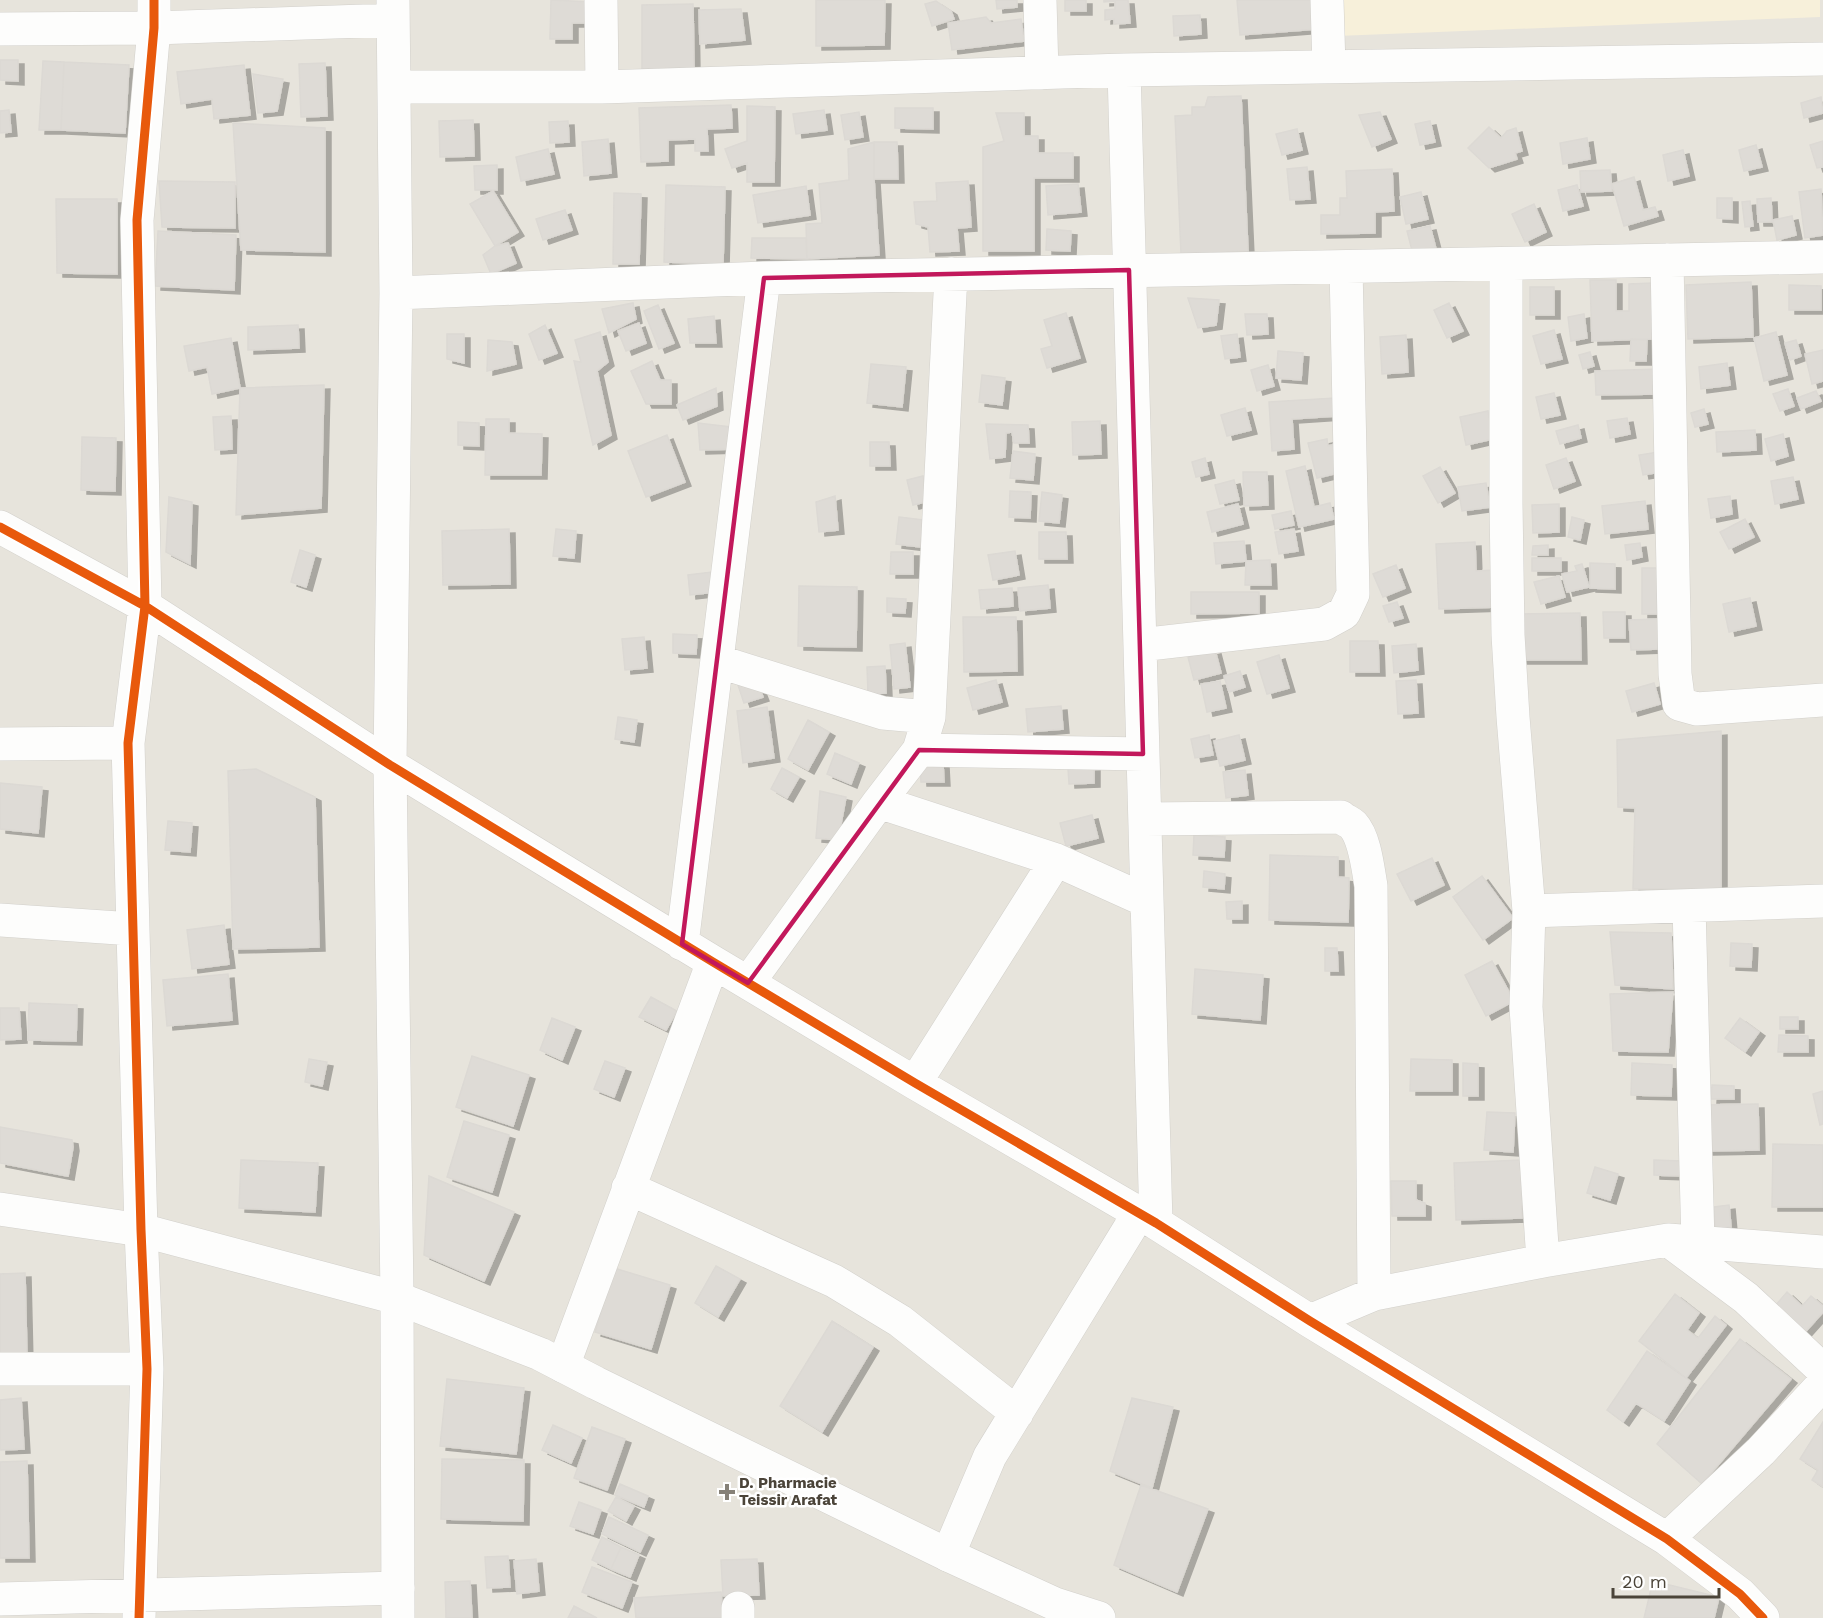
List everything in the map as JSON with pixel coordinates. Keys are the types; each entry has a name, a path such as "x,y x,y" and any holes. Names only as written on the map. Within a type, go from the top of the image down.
{"street":[{"path":"601,0 602,87"},
{"path":"1040,0 1042,73"},
{"path":"1327,0 1329,67"},
{"path":"0,29 154,14 393,10 396,293 390,765 397,1298 398,1603 139,1606 0,1599"},
{"path":"139,1606 147,1369 128,743 145,606 137,220 154,14"},
{"path":"394,87 602,87 1124,70 1823,59"},
{"path":"948,1555 990,1456 1148,1218 1147,901 1124,70"},
{"path":"396,293 764,278 1823,257"},
{"path":"1667,260 1675,674 1679,704 1697,709 1823,700"},
{"path":"1506,264 1506,491 1509,636 1513,717 1529,911 1526,1007 1543,1261"},
{"path":"1140,645 1324,624 1344,613 1353,594 1346,267"},
{"path":"748,983 919,750 930,717 951,274"},
{"path":"682,944 764,278"},
{"path":"7,537 145,606 390,765 682,944 1148,1218 1310,1322 1668,1539 1740,1594 1763,1618"},
{"path":"717,662 883,713 930,717"},
{"path":"0,744 128,743"},
{"path":"919,750 1143,754"},
{"path":"879,802 1056,860 1147,901"},
{"path":"1145,819 1341,817 1353,825 1358,834 1365,854 1371,886 1374,1294"},
{"path":"915,1083 1056,860"},
{"path":"1529,911 1823,901"},
{"path":"1689,906 1683,1241 1823,1370"},
{"path":"0,920 133,929"},
{"path":"563,1366 713,962"},
{"path":"628,1188 834,1281 900,1322 1017,1413"},
{"path":"0,1209 141,1230 397,1298 540,1354 811,1490 948,1555 1054,1611 1099,1618"},
{"path":"1310,1322 1374,1294 1543,1261 1683,1241 1823,1252"},
{"path":"0,1369 147,1369"},
{"path":"1668,1539 1761,1451 1823,1384"}],"highlighted area":[{"path":"1129,270 1143,754 919,750 748,983 682,944 764,278"}],"shaded area":[{"path":"0,0 1823,0 1823,1618 0,1618"}],"sand":[{"path":"1335,0 1820,0 1820,17 1337,36"}],"building":[{"path":"551,0 591,2 590,23 572,23 572,39 550,39"},
{"path":"816,0 885,0 884,45 816,46"},
{"path":"996,0 1017,0 1017,7 997,9"},
{"path":"1065,0 1086,0 1086,11 1065,11"},
{"path":"1104,0 1128,0 1130,23 1114,24 1114,19 1105,20 1105,10 1115,9 1115,1 1104,2"},
{"path":"1237,0 1315,0 1317,29 1240,35"},
{"path":"936,1 951,11 954,19 932,26 925,4"},
{"path":"693,4 694,68 642,69 642,5"},
{"path":"741,9 745,40 700,44 699,10"},
{"path":"1200,15 1201,34 1174,36 1173,16"},
{"path":"986,17 991,23 1021,19 1024,41 952,50 948,23"},
{"path":"0,60 18,60 18,81 0,80"},
{"path":"43,61 64,62 61,130 39,130"},
{"path":"64,62 129,65 125,133 61,130"},
{"path":"325,63 327,116 301,117 299,64"},
{"path":"244,65 250,115 214,119 212,99 181,104 177,72"},
{"path":"253,74 283,79 277,111 258,113"},
{"path":"1241,96 1248,251 1181,254 1175,116 1192,115 1192,107 1205,107 1208,97"},
{"path":"1821,97 1823,113 1804,118 1801,103"},
{"path":"731,105 732,128 707,129 708,151 695,151 695,139 668,140 668,161 641,162 639,108"},
{"path":"747,106 775,107 774,182 747,182 747,163 732,168 725,149 747,141"},
{"path":"895,108 933,108 933,129 895,128"},
{"path":"9,110 11,132 0,133 0,111"},
{"path":"824,110 827,130 796,134 793,114"},
{"path":"859,112 863,137 845,140 841,115"},
{"path":"1380,112 1391,139 1372,147 1359,115"},
{"path":"996,113 1024,113 1024,136 1038,136 1038,153 1073,153 1073,178 1034,178 1034,251 983,251 983,147 1004,141"},
{"path":"473,120 474,156 440,157 439,121"},
{"path":"568,121 569,142 550,143 549,122"},
{"path":"1430,121 1435,142 1420,145 1415,124"},
{"path":"233,123 325,128 325,252 241,250"},
{"path":"1489,127 1501,138 1507,131 1516,128 1522,151 1515,153 1517,159 1489,168 1468,148"},
{"path":"1297,129 1302,150 1282,155 1276,134"},
{"path":"1587,138 1590,159 1563,164 1560,143"},
{"path":"608,139 611,173 584,176 582,142"},
{"path":"1823,141 1823,167 1817,168 1810,145"},
{"path":"874,142 897,142 898,179 874,179"},
{"path":"874,142 879,255 807,259 806,224 822,223 819,184 849,180 848,149"},
{"path":"1756,145 1762,167 1744,171 1739,150"},
{"path":"548,149 554,174 521,181 516,157"},
{"path":"1683,150 1689,176 1668,181 1663,155"},
{"path":"497,165 497,190 475,190 474,166"},
{"path":"1307,167 1310,199 1290,200 1287,169"},
{"path":"1392,169 1394,211 1375,212 1375,233 1321,234 1321,215 1340,215 1340,198 1347,198 1346,171"},
{"path":"1610,170 1612,191 1581,192 1580,171"},
{"path":"1634,177 1643,210 1655,207 1658,216 1624,226 1612,184"},
{"path":"159,181 235,182 235,228 162,227"},
{"path":"968,181 971,227 957,228 959,251 930,252 928,227 916,224 914,202 937,201 936,183"},
{"path":"1078,184 1081,212 1048,215 1046,186"},
{"path":"666,185 725,187 723,264 664,262"},
{"path":"1577,185 1583,206 1563,211 1558,190"},
{"path":"806,186 810,215 758,223 753,195"},
{"path":"1821,189 1823,235 1805,238 1799,192"},
{"path":"493,191 518,232 495,246 470,204"},
{"path":"1421,192 1428,219 1406,224 1400,197"},
{"path":"614,193 641,194 639,264 613,264"},
{"path":"1717,198 1732,198 1732,219 1717,218"},
{"path":"1771,198 1772,222 1758,222 1757,199"},
{"path":"56,199 117,199 117,274 57,273"},
{"path":"1750,201 1753,226 1745,227 1742,202"},
{"path":"1534,204 1546,232 1525,242 1512,214"},
{"path":"565,210 572,230 543,240 536,219"},
{"path":"1792,216 1796,235 1777,240 1773,220"},
{"path":"1430,226 1436,249 1413,254 1407,231"},
{"path":"1047,229 1071,231 1070,251 1046,250"},
{"path":"158,231 236,235 234,290 155,286"},
{"path":"752,238 806,238 807,259 751,258"},
{"path":"508,243 516,263 491,274 483,255 495,246"},
{"path":"1590,280 1616,280 1616,311 1629,311 1629,284 1653,283 1653,339 1592,341"},
{"path":"1751,282 1753,337 1688,339 1686,285"},
{"path":"1789,285 1821,286 1821,310 1789,310"},
{"path":"1530,287 1554,287 1554,315 1530,315"},
{"path":"1188,298 1219,300 1216,325 1198,328"},
{"path":"633,303 636,319 609,333 602,309"},
{"path":"1449,303 1463,331 1447,338 1434,310"},
{"path":"658,305 674,343 659,349 644,311"},
{"path":"1066,313 1080,358 1047,368 1041,349 1052,346 1044,320"},
{"path":"1245,314 1267,314 1268,334 1247,335"},
{"path":"1584,314 1587,338 1571,341 1568,317"},
{"path":"714,316 716,343 690,343 688,319"},
{"path":"639,323 646,343 626,351 618,331"},
{"path":"298,325 299,348 248,350 248,327"},
{"path":"545,325 557,353 539,360 529,334"},
{"path":"1554,330 1562,359 1541,364 1533,336"},
{"path":"600,332 608,362 597,371 611,435 593,445 574,361 581,362 575,340"},
{"path":"1776,332 1787,375 1764,381 1754,338"},
{"path":"447,334 464,334 464,363 447,359"},
{"path":"1237,334 1240,357 1225,359 1221,336"},
{"path":"1406,335 1408,372 1382,374 1380,337"},
{"path":"231,338 240,388 212,394 207,367 189,371 184,346"},
{"path":"1631,339 1647,340 1646,361 1630,361"},
{"path":"488,340 512,342 516,364 487,371"},
{"path":"1796,340 1801,356 1790,360 1785,343"},
{"path":"1823,350 1823,381 1812,384 1805,354"},
{"path":"1278,351 1303,353 1301,380 1276,378"},
{"path":"1590,352 1594,366 1583,369 1579,355"},
{"path":"652,361 660,380 671,380 671,404 646,404 631,371"},
{"path":"1727,363 1730,385 1701,389 1699,367"},
{"path":"871,364 906,367 902,407 867,403"},
{"path":"1268,365 1274,386 1257,391 1251,370"},
{"path":"1660,369 1660,394 1596,395 1595,371"},
{"path":"982,375 1005,378 1002,405 979,402"},
{"path":"324,385 321,508 236,515 240,388"},
{"path":"716,388 717,406 683,420 677,405"},
{"path":"1788,389 1794,406 1780,411 1773,394"},
{"path":"1816,391 1821,401 1801,409 1797,398"},
{"path":"1554,393 1560,415 1541,419 1536,397"},
{"path":"1335,398 1336,416 1292,419 1294,449 1272,451 1269,402"},
{"path":"1245,408 1251,430 1227,436 1221,415"},
{"path":"1704,409 1708,424 1695,427 1691,413"},
{"path":"1488,411 1493,439 1466,445 1460,417"},
{"path":"231,416 232,449 215,450 213,417"},
{"path":"1627,418 1630,434 1610,438 1607,421"},
{"path":"486,419 509,419 509,433 542,434 541,475 485,475"},
{"path":"1100,421 1101,454 1073,455 1072,422"},
{"path":"458,422 479,423 479,446 458,445"},
{"path":"698,423 739,428 735,449 700,450"},
{"path":"986,424 1028,425 1029,443 1014,443 1012,432 1006,433 1005,457 990,459"},
{"path":"1578,425 1581,438 1560,444 1556,431"},
{"path":"1755,430 1756,450 1717,452 1716,432"},
{"path":"1783,434 1788,456 1771,461 1765,439"},
{"path":"667,435 685,482 646,497 628,451"},
{"path":"82,437 116,438 115,491 81,490"},
{"path":"1327,439 1328,446 1339,443 1346,471 1317,478 1308,443"},
{"path":"870,442 889,442 890,466 870,466"},
{"path":"1013,451 1035,454 1033,480 1010,478"},
{"path":"1658,452 1661,472 1643,475 1639,455"},
{"path":"1205,458 1209,474 1196,477 1192,462"},
{"path":"1566,458 1575,481 1554,489 1546,465"},
{"path":"1305,466 1314,507 1330,503 1334,519 1299,527 1286,471"},
{"path":"1440,467 1455,493 1438,503 1423,476"},
{"path":"1243,472 1267,472 1268,505 1244,506"},
{"path":"923,476 929,501 913,505 907,480"},
{"path":"1793,477 1798,499 1775,504 1771,481"},
{"path":"1234,480 1239,500 1220,504 1215,485"},
{"path":"1486,483 1490,507 1462,511 1458,487"},
{"path":"1010,491 1031,492 1030,518 1009,517"},
{"path":"1042,492 1062,495 1059,523 1039,521"},
{"path":"835,496 838,530 819,532 816,502"},
{"path":"1730,496 1732,514 1711,518 1708,499"},
{"path":"169,497 192,502 190,564 166,552"},
{"path":"1645,501 1648,529 1605,534 1602,506"},
{"path":"1238,504 1243,524 1212,532 1207,512"},
{"path":"1559,504 1559,532 1533,533 1532,505"},
{"path":"1291,511 1294,525 1275,529 1272,515"},
{"path":"899,517 923,520 920,547 896,544"},
{"path":"1572,517 1584,520 1580,540 1568,537"},
{"path":"1745,519 1754,537 1729,549 1720,532"},
{"path":"509,529 510,584 443,585 442,531"},
{"path":"556,529 576,531 574,558 553,556"},
{"path":"1294,529 1298,551 1279,554 1275,532"},
{"path":"1039,532 1066,532 1067,559 1039,559"},
{"path":"1244,541 1246,561 1216,564 1214,543"},
{"path":"1475,542 1476,571 1496,570 1498,607 1439,609 1436,544"},
{"path":"1640,543 1642,557 1627,560 1625,545"},
{"path":"1548,545 1548,555 1532,555 1533,546"},
{"path":"300,550 315,555 306,587 291,582"},
{"path":"1015,551 1019,575 993,580 988,555"},
{"path":"891,552 913,552 913,574 890,574"},
{"path":"1532,558 1561,558 1561,571 1532,571"},
{"path":"1270,560 1271,585 1245,585 1246,561"},
{"path":"1590,563 1615,564 1615,589 1590,588"},
{"path":"1582,564 1589,587 1567,592 1562,574 1577,571 1575,566"},
{"path":"1396,565 1405,588 1383,597 1373,574"},
{"path":"1642,568 1666,568 1666,614 1642,614"},
{"path":"712,572 715,592 690,595 688,575"},
{"path":"1559,576 1565,597 1541,604 1534,582"},
{"path":"1048,585 1050,608 1020,611 1018,588"},
{"path":"799,586 857,587 856,647 798,646"},
{"path":"1012,588 1013,606 981,609 979,590"},
{"path":"1191,592 1259,592 1259,613 1191,614"},
{"path":"887,598 906,599 905,613 887,612"},
{"path":"1750,598 1756,626 1729,632 1723,604"},
{"path":"1397,602 1403,618 1389,622 1383,606"},
{"path":"1603,612 1625,612 1625,638 1604,638"},
{"path":"1580,613 1581,660 1516,660 1516,614"},
{"path":"963,617 1016,617 1017,671 964,672"},
{"path":"1658,619 1659,649 1631,650 1629,620"},
{"path":"673,634 697,635 696,654 673,653"},
{"path":"644,637 647,668 625,670 622,639"},
{"path":"1350,641 1378,641 1379,672 1350,672"},
{"path":"905,643 910,687 894,689 890,645"},
{"path":"1416,644 1418,670 1394,673 1392,646"},
{"path":"1215,650 1221,673 1194,680 1188,657"},
{"path":"1279,655 1289,688 1267,694 1257,662"},
{"path":"885,666 886,693 868,694 867,667"},
{"path":"1240,671 1245,687 1229,692 1224,676"},
{"path":"756,679 763,697 744,703 738,685"},
{"path":"996,680 1002,702 973,710 967,688"},
{"path":"1416,680 1418,713 1398,714 1396,681"},
{"path":"1220,681 1226,708 1207,712 1201,684"},
{"path":"1654,683 1660,704 1632,712 1626,691"},
{"path":"1061,706 1063,729 1028,732 1026,709"},
{"path":"767,707 774,758 743,763 737,711"},
{"path":"618,717 637,720 634,742 615,739"},
{"path":"808,720 829,732 808,770 788,759"},
{"path":"1721,731 1721,889 1633,889 1635,808 1618,807 1617,740"},
{"path":"1209,735 1213,755 1195,758 1191,739"},
{"path":"1239,735 1245,760 1220,766 1214,741"},
{"path":"835,753 859,763 851,784 827,774"},
{"path":"943,763 944,782 921,782 920,764"},
{"path":"1094,767 1094,783 1069,784 1068,768"},
{"path":"782,768 799,777 787,798 771,789"},
{"path":"256,769 315,797 319,947 233,949 228,771"},
{"path":"1245,770 1248,795 1226,798 1223,772"},
{"path":"0,783 42,787 38,833 0,829"},
{"path":"820,791 846,797 838,840 816,838"},
{"path":"1092,815 1098,838 1066,846 1060,823"},
{"path":"168,821 192,823 190,852 165,850"},
{"path":"1194,835 1225,837 1224,857 1193,855"},
{"path":"1270,855 1338,857 1338,877 1349,878 1348,922 1269,920"},
{"path":"1432,858 1444,885 1411,901 1397,874"},
{"path":"1204,871 1225,874 1224,889 1203,887"},
{"path":"1482,876 1513,918 1483,940 1453,897"},
{"path":"1242,901 1242,919 1227,919 1226,902"},
{"path":"224,925 229,964 192,969 187,930"},
{"path":"1610,932 1671,933 1673,989 1615,985"},
{"path":"1731,943 1752,944 1751,967 1730,966"},
{"path":"1325,948 1337,948 1338,971 1325,971"},
{"path":"1492,961 1514,1001 1486,1016 1465,975"},
{"path":"1195,969 1263,975 1260,1020 1192,1014"},
{"path":"228,974 232,1020 167,1026 163,980"},
{"path":"1673,992 1668,1052 1613,1051 1610,994"},
{"path":"651,997 677,1011 666,1030 639,1017"},
{"path":"29,1003 77,1005 76,1041 28,1040"},
{"path":"0,1008 19,1008 21,1039 0,1040"},
{"path":"1780,1017 1798,1017 1798,1029 1780,1029"},
{"path":"552,1018 575,1027 562,1060 540,1050"},
{"path":"1740,1018 1759,1032 1745,1052 1725,1038"},
{"path":"1779,1035 1808,1036 1808,1052 1778,1052"},
{"path":"472,1056 529,1075 513,1126 456,1107"},
{"path":"309,1059 327,1062 322,1086 305,1082"},
{"path":"1411,1059 1452,1060 1452,1091 1410,1091"},
{"path":"605,1061 625,1068 614,1097 594,1089"},
{"path":"1463,1063 1478,1064 1478,1096 1463,1096"},
{"path":"1632,1063 1672,1065 1671,1096 1631,1095"},
{"path":"1712,1085 1734,1086 1734,1099 1711,1099"},
{"path":"1823,1091 1823,1124 1820,1125 1813,1094"},
{"path":"1758,1104 1759,1150 1707,1151 1706,1105"},
{"path":"1487,1112 1515,1113 1513,1152 1484,1150"},
{"path":"464,1121 509,1135 492,1192 447,1177"},
{"path":"0,1127 72,1140 68,1176 0,1163"},
{"path":"1773,1144 1823,1145 1823,1207 1772,1207"},
{"path":"241,1160 318,1163 315,1212 239,1208"},
{"path":"1521,1160 1522,1218 1456,1220 1454,1163"},
{"path":"1654,1160 1681,1161 1681,1176 1654,1175"},
{"path":"1595,1167 1618,1174 1610,1200 1587,1193"},
{"path":"429,1176 514,1212 484,1281 424,1255"},
{"path":"1391,1181 1416,1181 1416,1200 1425,1203 1425,1216 1392,1216"},
{"path":"1729,1205 1731,1227 1715,1229 1714,1207"},
{"path":"716,1266 740,1279 718,1317 695,1303"},
{"path":"614,1268 670,1285 651,1349 595,1332"},
{"path":"25,1273 27,1359 0,1359 0,1274"},
{"path":"1787,1292 1802,1306 1811,1296 1823,1306 1823,1312 1799,1339 1769,1313"},
{"path":"1675,1294 1699,1313 1687,1330 1698,1338 1715,1316 1726,1325 1686,1378 1639,1341"},
{"path":"832,1321 873,1347 822,1432 780,1406"},
{"path":"1740,1339 1791,1379 1702,1484 1657,1444"},
{"path":"1647,1351 1690,1381 1664,1421 1636,1403 1623,1422 1607,1410"},
{"path":"447,1379 524,1388 516,1454 440,1446"},
{"path":"21,1398 24,1449 0,1450 0,1400"},
{"path":"1132,1398 1173,1407 1152,1488 1110,1471"},
{"path":"1823,1422 1823,1487 1812,1480 1818,1470 1800,1459"},
{"path":"553,1425 582,1438 571,1463 542,1450"},
{"path":"592,1427 625,1439 607,1490 574,1478"},
{"path":"442,1459 524,1460 523,1521 441,1519"},
{"path":"27,1461 29,1558 0,1558 0,1462"},
{"path":"620,1484 648,1496 644,1507 615,1495"},
{"path":"1141,1485 1208,1509 1177,1592 1114,1565"},
{"path":"616,1497 634,1506 626,1521 608,1511"},
{"path":"579,1502 601,1510 593,1534 570,1526"},
{"path":"609,1517 648,1535 640,1552 602,1534"},
{"path":"602,1537 621,1547 611,1569 592,1560"},
{"path":"621,1547 639,1555 630,1577 611,1569"},
{"path":"508,1556 510,1587 487,1588 485,1557"},
{"path":"536,1559 539,1591 517,1594 514,1561"},
{"path":"757,1559 759,1595 723,1596 721,1560"},
{"path":"592,1567 632,1582 622,1608 582,1592"},
{"path":"470,1581 472,1618 446,1618 445,1582"},
{"path":"1653,1581 1719,1597 1714,1618 1644,1618"},
{"path":"721,1592 723,1618 636,1618 634,1598"},
{"path":"574,1606 597,1618 568,1618"}],"cycle path":[{"path":"139,1618 147,1369 128,743 145,606 137,220 154,28 154,0"},
{"path":"0,527 145,606 390,765 915,1083 1156,1223 1310,1321 1667,1539 1740,1594 1763,1618"}],"place":[{"name":"D. Pharmacie Teissir Arafat","path":"727,1492"}]}
